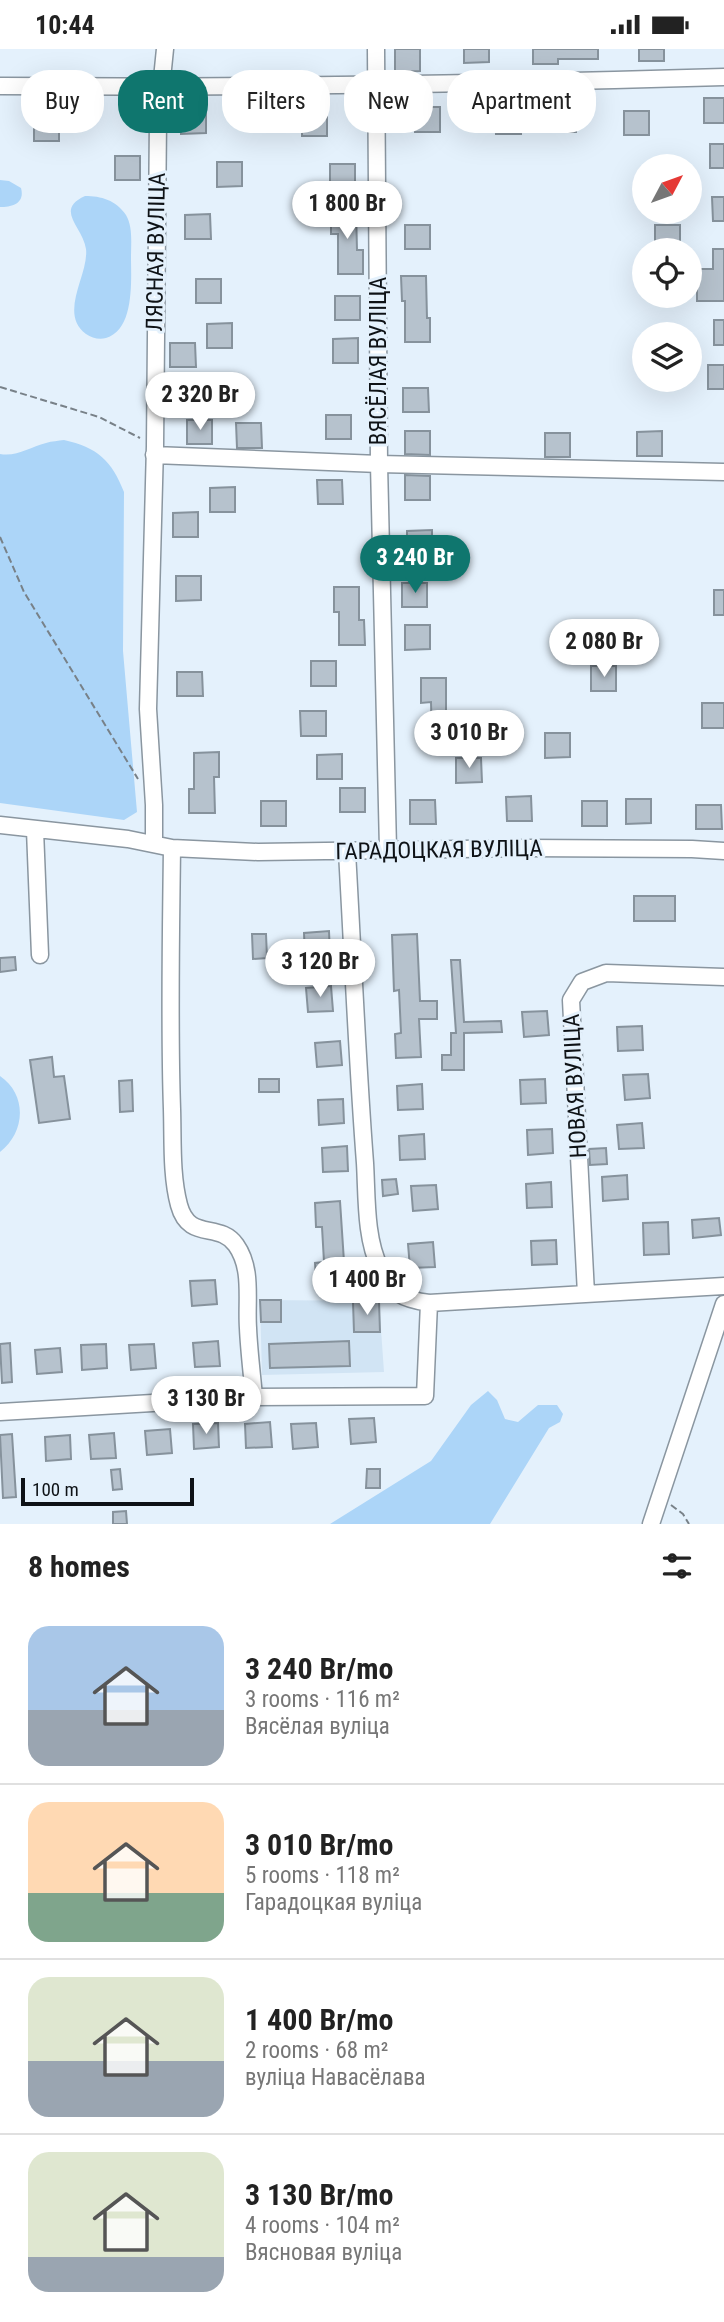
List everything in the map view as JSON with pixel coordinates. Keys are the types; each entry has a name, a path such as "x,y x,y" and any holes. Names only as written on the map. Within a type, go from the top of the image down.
{"street":[{"name":"ЛЯСНАЯ ВУЛІЦА","path":"163,70 165,49"},
{"name":"ВЯСЁЛАЯ ВУЛІЦА","path":"376,49 376,70"},
{"path":"433,84 724,76"},
{"path":"208,87 344,85"},
{"path":"0,86 118,87"},
{"name":"ЛЯСНАЯ ВУЛІЦА","path":"154,844 148,709 158,133"},
{"name":"ВЯСЁЛАЯ ВУЛІЦА","path":"376,133 379,464 388,849"},
{"path":"154,451 379,464"},
{"name":"ВЯСЁЛАЯ ВУЛІЦА","path":"379,464 724,472"},
{"name":"ГАРАДОЦКАЯ ВУЛІЦА","path":"0,825 172,848 258,852 388,849 724,851"},
{"path":"35,830 40,955"},
{"path":"172,848 170,1051 178,1203 191,1226 218,1232 231,1239 246,1265 254,1397"},
{"path":"347,852 370,1230 379,1268 396,1292 407,1300 429,1303 724,1286"},
{"name":"НОВАЯ ВУЛІЦА","path":"586,1294 571,1000 582,982 606,973 724,977"},
{"path":"0,1412 254,1397 425,1396 429,1303"},
{"path":"651,1524 724,1304"}],"path":[{"path":"0,387 99,417 154,451"},
{"path":"0,537 24,592 139,782"},
{"path":"657,1502 673,1506 683,1514 689,1524"}],"shaded area":[{"path":"0,180 9,181 21,188 20,201 0,207"},
{"path":"85,196 113,202 126,215 131,230 131,290 127,315 115,333 103,339 86,334 78,325 75,316 74,305 86,249 71,213 76,201"},
{"path":"64,440 86,447 102,457 114,472 124,492 123,651 137,812 124,820 0,803 0,454 18,453 48,442"},
{"path":"0,1076 15,1093 20,1114 14,1135 0,1152"},
{"path":"260,1300 379,1301 384,1372 262,1375"},
{"path":"488,1391 497,1400 505,1419 518,1422 538,1405 557,1405 563,1414 560,1422 549,1428 490,1524 330,1524 431,1461 471,1405"}],"building":[{"path":"395,49 420,49 420,70 395,70"},
{"path":"464,49 489,49 489,62 464,63"},
{"path":"533,49 598,49 598,59 558,59 558,64 533,64"},
{"path":"639,49 664,49 664,61 639,61"},
{"path":"704,98 724,98 724,123 704,123"},
{"path":"433,107 440,107 440,132 433,132"},
{"path":"624,111 649,111 649,135 624,135"},
{"path":"34,133 59,133 59,141 34,141"},
{"path":"302,133 327,133 327,136 302,136"},
{"path":"710,144 724,144 724,168 710,168"},
{"path":"115,156 140,156 140,180 115,180"},
{"path":"217,162 242,162 242,186 217,187"},
{"path":"330,164 355,164 355,188 330,188"},
{"path":"712,197 724,197 724,221 713,221"},
{"path":"331,209 356,209 357,250 363,250 363,274 338,274 338,234 331,234"},
{"path":"210,214 211,239 185,239 185,215"},
{"path":"405,225 430,225 430,249 405,249"},
{"path":"655,225 680,225 680,238 655,238"},
{"path":"713,249 724,249 724,301 702,301 702,269 713,269"},
{"path":"401,276 426,276 430,342 405,342 405,301 402,301"},
{"path":"196,279 221,279 221,303 196,303"},
{"path":"335,296 360,296 360,320 335,320"},
{"path":"714,320 724,320 724,345 714,345"},
{"path":"232,323 232,348 207,348 207,324"},
{"path":"358,338 358,363 333,363 333,339"},
{"path":"170,343 195,343 196,367 170,367"},
{"path":"708,365 724,365 724,389 708,389"},
{"path":"403,388 428,388 429,412 403,412"},
{"path":"326,415 351,415 351,439 326,439"},
{"path":"187,420 212,420 212,444 187,444"},
{"path":"236,423 261,423 262,448 237,448"},
{"path":"405,431 430,431 430,455 405,454"},
{"path":"662,431 662,456 637,456 637,432"},
{"path":"545,433 570,433 570,457 545,457"},
{"path":"405,475 430,476 430,500 405,500"},
{"path":"317,480 342,480 343,504 318,504"},
{"path":"235,487 235,512 210,512 210,488"},
{"path":"198,512 198,537 173,537 173,513"},
{"path":"432,530 432,555 407,555 407,531"},
{"path":"176,576 201,576 201,600 176,601"},
{"path":"402,583 427,583 427,607 402,607"},
{"path":"334,587 359,587 359,620 364,620 365,645 339,645 339,612 334,612"},
{"path":"714,590 724,590 724,615 714,615"},
{"path":"405,625 430,625 430,649 405,650"},
{"path":"311,661 336,661 336,686 311,686"},
{"path":"591,666 616,666 616,691 591,691"},
{"path":"177,672 202,672 203,696 177,696"},
{"path":"421,678 446,678 446,715 456,715 457,739 432,740 431,702 421,703"},
{"path":"702,703 724,703 724,728 702,728"},
{"path":"300,711 326,711 326,736 301,736"},
{"path":"545,733 570,733 570,757 545,758"},
{"path":"219,752 219,777 214,777 215,813 189,813 189,789 194,789 194,753"},
{"path":"342,754 342,779 317,779 317,755"},
{"path":"456,758 481,758 482,782 456,783"},
{"path":"340,788 365,788 365,812 340,812"},
{"path":"531,796 532,821 507,821 506,797"},
{"path":"626,799 651,799 651,823 626,824"},
{"path":"410,800 435,800 436,824 410,824"},
{"path":"261,801 286,801 286,826 261,826"},
{"path":"582,801 607,801 607,826 582,826"},
{"path":"696,805 721,805 722,829 696,829"},
{"path":"634,896 675,896 675,921 634,921"},
{"path":"329,931 330,956 305,957 304,933"},
{"path":"252,934 266,934 267,958 253,959"},
{"path":"417,934 420,1001 437,1001 437,1019 419,1019 421,1057 396,1058 395,1034 401,1033 399,990 394,991 392,935"},
{"path":"15,957 16,970 0,972 0,958"},
{"path":"451,960 460,960 464,1022 501,1021 502,1032 464,1033 464,1070 442,1070 442,1055 451,1055 451,1033 456,1033"},
{"path":"331,986 333,1011 308,1012 306,988"},
{"path":"547,1011 549,1035 524,1037 522,1012"},
{"path":"642,1026 643,1050 618,1051 617,1027"},
{"path":"340,1041 342,1065 317,1067 315,1043"},
{"path":"52,1057 54,1077 64,1076 70,1119 39,1123 30,1060"},
{"path":"648,1074 650,1098 625,1100 623,1075"},
{"path":"259,1079 279,1079 279,1092 259,1092"},
{"path":"545,1079 546,1103 521,1104 520,1080"},
{"path":"132,1080 133,1111 120,1112 119,1081"},
{"path":"422,1084 423,1109 398,1110 397,1086"},
{"path":"343,1099 344,1123 319,1125 318,1100"},
{"path":"642,1123 644,1148 619,1149 617,1125"},
{"path":"552,1129 553,1153 528,1155 527,1130"},
{"path":"424,1134 425,1159 400,1160 399,1136"},
{"path":"347,1146 348,1171 323,1172 322,1148"},
{"path":"606,1148 607,1164 590,1165 589,1149"},
{"path":"627,1175 628,1199 603,1201 602,1177"},
{"path":"396,1179 398,1194 383,1196 382,1180"},
{"path":"551,1182 552,1207 527,1208 526,1184"},
{"path":"436,1185 438,1209 413,1211 411,1186"},
{"path":"340,1201 345,1277 316,1278 315,1263 324,1262 322,1227 316,1227 315,1203"},
{"path":"719,1218 721,1235 693,1238 692,1220"},
{"path":"668,1222 669,1254 644,1255 643,1223"},
{"path":"556,1240 557,1264 532,1265 531,1241"},
{"path":"433,1242 435,1267 410,1268 408,1244"},
{"path":"215,1280 217,1304 192,1306 190,1281"},
{"path":"260,1300 281,1300 281,1322 261,1322"},
{"path":"379,1301 380,1332 354,1332 353,1302"},
{"path":"218,1341 220,1366 195,1367 193,1343"},
{"path":"349,1341 350,1366 270,1368 269,1344"},
{"path":"10,1343 12,1382 2,1383 0,1344"},
{"path":"106,1344 107,1368 82,1370 81,1345"},
{"path":"154,1344 156,1368 131,1370 129,1345"},
{"path":"60,1348 62,1372 37,1374 35,1350"},
{"path":"374,1418 376,1442 351,1444 349,1419"},
{"path":"270,1422 272,1447 246,1448 245,1424"},
{"path":"218,1423 219,1447 194,1449 193,1424"},
{"path":"316,1423 318,1447 293,1449 291,1424"},
{"path":"170,1429 172,1453 147,1455 145,1431"},
{"path":"114,1433 116,1458 91,1459 89,1435"},
{"path":"12,1434 16,1497 3,1498 0,1435"},
{"path":"70,1435 71,1459 46,1461 45,1437"},
{"path":"120,1469 122,1489 113,1490 111,1470"},
{"path":"367,1469 380,1469 380,1488 366,1488"},
{"path":"126,1511 127,1524 113,1524 113,1512"}]}
